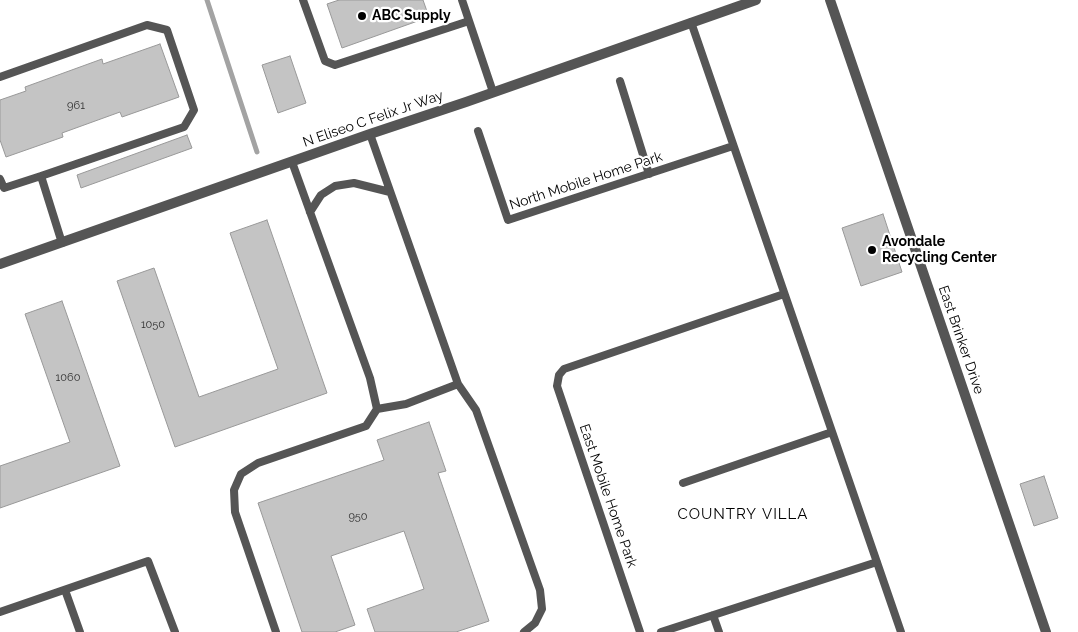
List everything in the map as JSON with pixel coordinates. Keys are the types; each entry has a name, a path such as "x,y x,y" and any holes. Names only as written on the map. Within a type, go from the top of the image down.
{"street":[{"name":"N Eliseo C Felix Jr Way","path":"0,264 756,0"},
{"name":"East Brinker Drive","path":"830,0 1046,632"}],"lane":[{"path":"303,0 325,61 335,65 469,22"},
{"path":"462,0 494,92"},
{"path":"691,22 901,632"},
{"path":"0,77 147,25 167,30 194,110 184,127 4,188 0,179"},
{"path":"620,81 650,174"},
{"name":"North Mobile Home Park","path":"478,130 508,220 733,146"},
{"path":"370,134 458,384 476,410 540,590 542,609 535,623 524,632"},
{"path":"276,632 235,512 234,490 241,474 258,463 366,426 377,409 370,378 292,162"},
{"path":"41,176 62,243"},
{"path":"310,212 321,195 335,186 354,183 390,192"},
{"name":"East Mobile Home Park","path":"640,632 557,386 560,375 564,370 784,294"},
{"path":"377,409 406,404 458,384"},
{"path":"683,482 832,432"},
{"path":"0,612 148,562 175,632"},
{"path":"661,632 877,562"},
{"path":"65,590 80,632"},
{"path":"713,615 718,632"}],"building":[{"path":"339,0 423,0 429,17 342,48 327,4"},
{"path":"160,44 179,97 122,117 120,112 62,133 63,137 6,157 0,140 0,100 26,91 25,87 102,59 103,64"},
{"path":"290,56 306,103 278,113 262,65"},
{"path":"187,135 192,148 81,188 77,175"},
{"name":"Avondale Recycling Center","path":"883,214 902,272 861,286 842,228"},
{"path":"267,220 327,393 175,447 117,281 154,268 199,397 278,369 230,233"},
{"path":"62,301 120,466 0,508 0,466 70,442 25,314"},
{"path":"429,422 446,471 438,473 489,621 456,632 375,632 367,609 424,589 404,531 331,556 355,625 335,632 302,632 258,503 384,460 377,440"},
{"path":"1044,476 1058,518 1034,526 1020,484"}],"waterway":[{"path":"207,0 257,152"}],"place":[{"name":"ABC Supply","path":"362,16"},
{"name":"Avondale Recycling Center","path":"872,250"}],"district":[{"name":"COUNTRY VILLA","path":"743,514"}]}
